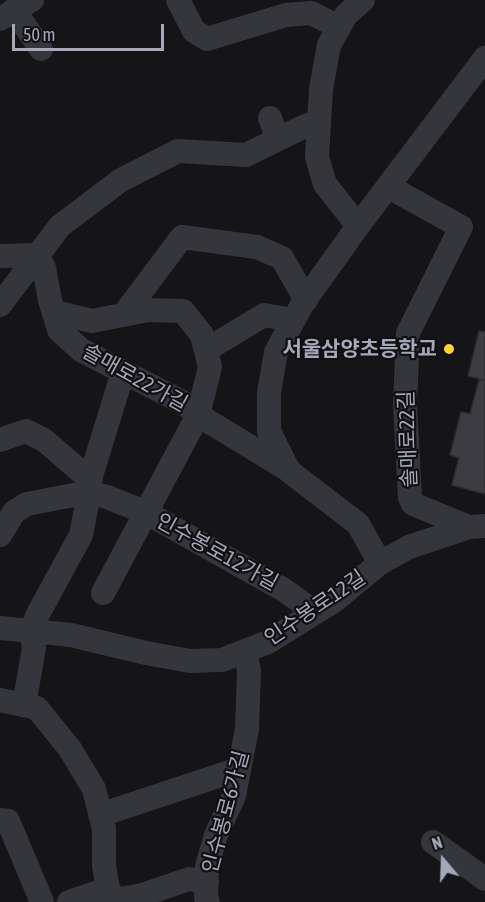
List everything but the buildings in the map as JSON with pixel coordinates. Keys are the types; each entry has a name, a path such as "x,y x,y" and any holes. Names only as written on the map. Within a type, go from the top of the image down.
{"street":[{"path":"178,0 194,31 207,39 286,15 311,13 339,27"},
{"path":"358,226 325,184 317,157 321,89 329,45 346,15 363,0"},
{"path":"15,10 41,49"},
{"path":"380,563 358,524 290,471 269,431 268,392 276,352 306,300 358,226 485,58"},
{"path":"0,305 60,226 121,180 178,151 246,155 274,129 319,122"},
{"name":"솔매로22길","path":"389,187 461,227 408,333 405,404 410,498 413,504 477,526"},
{"path":"125,313 182,237 257,247 282,258 306,300"},
{"path":"0,256 37,255"},
{"name":"솔매로22가길","path":"37,255 44,268 59,330 81,350 184,403 198,415 290,471"},
{"name":"솔매로22가길","path":"54,312 92,321 148,310 183,311 202,335 210,367 198,415"},
{"path":"206,350 264,315 293,320"},
{"path":"24,705 34,648 31,631 81,535 90,484 123,372"},
{"name":"인수봉로12가길","path":"103,593 198,415"},
{"path":"0,440 26,431 44,440 80,471 90,484"},
{"path":"0,535 14,512 27,504 90,484"},
{"name":"인수봉로12가길","path":"90,484 107,497 147,513 284,590 315,612"},
{"name":"인수봉로12길","path":"0,628 71,635 190,661 222,660 268,642 334,601 380,563 409,547 477,526"},
{"name":"인수봉로6가길","path":"208,892 207,866 216,835 234,795 247,729 249,671 245,651"},
{"path":"0,700 37,708 70,749 94,789 104,830 104,866 108,889 115,900 142,895 189,879 208,892"},
{"path":"100,815 239,769"},
{"path":"0,820 8,821 42,902"},
{"path":"433,842 485,879"},
{"path":"69,902 108,889"}],"place":[{"name":"서울삼양초등학교","path":"449,349"}]}
